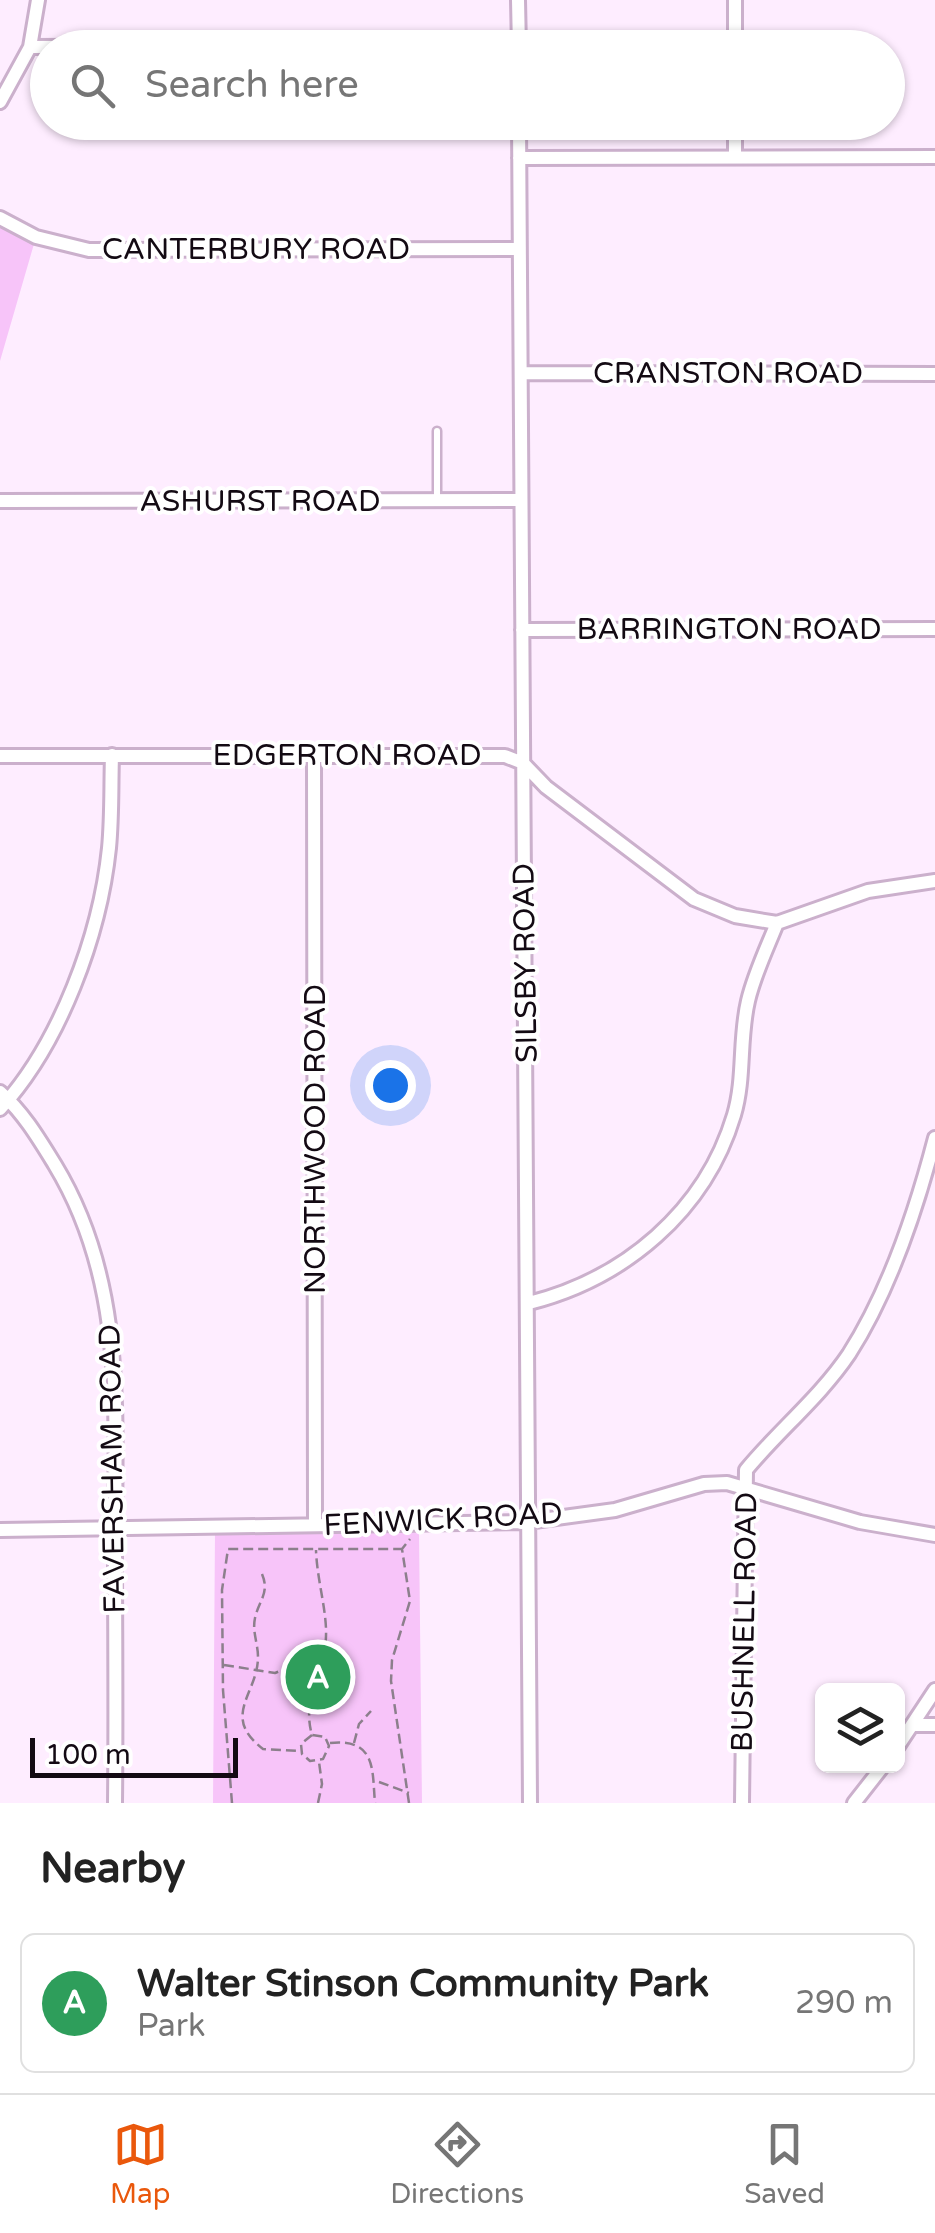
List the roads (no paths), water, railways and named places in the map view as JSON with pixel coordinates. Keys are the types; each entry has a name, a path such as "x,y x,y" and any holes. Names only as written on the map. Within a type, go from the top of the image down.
{"street":[{"path":"33,30 38,0"},
{"path":"518,0 519,30"},
{"path":"735,0 735,30"},
{"path":"0,102 30,47"},
{"name":"SILSBY ROAD","path":"519,140 530,1803"},
{"path":"735,140 735,156"},
{"path":"519,158 935,157"},
{"name":"CANTERBURY ROAD","path":"0,218 36,237 90,250 518,249"},
{"name":"CRANSTON ROAD","path":"521,373 935,374"},
{"name":"ASHURST ROAD","path":"0,501 521,500"},
{"name":"BARRINGTON ROAD","path":"522,630 935,629"},
{"name":"NORTHWOOD ROAD","path":"314,753 316,1525"},
{"path":"3,1100 56,1022 94,920 109,847 112,755"},
{"name":"EDGERTON ROAD","path":"0,756 505,756 523,763 546,787 694,899 734,916 778,922 868,890 935,882"},
{"path":"529,1303 583,1287 631,1260 669,1225 710,1171 734,1116 748,1000 778,922"},
{"name":"FAVERSHAM ROAD","path":"3,1100 68,1186 101,1274 115,1354 115,1803"},
{"name":"BUSHNELL ROAD","path":"742,1803 746,1470 798,1418 849,1353 886,1282 935,1138"},
{"name":"FENWICK ROAD","path":"0,1530 527,1522 615,1510 704,1484 744,1486 860,1522 935,1535"},
{"path":"905,1736 935,1690"},
{"path":"913,1725 935,1724"},
{"path":"854,1803 878,1773"}],"lane":[{"path":"437,431 437,501"}],"place":[{"name":"Walter Stinson Community Park","path":"318,1677"}]}
